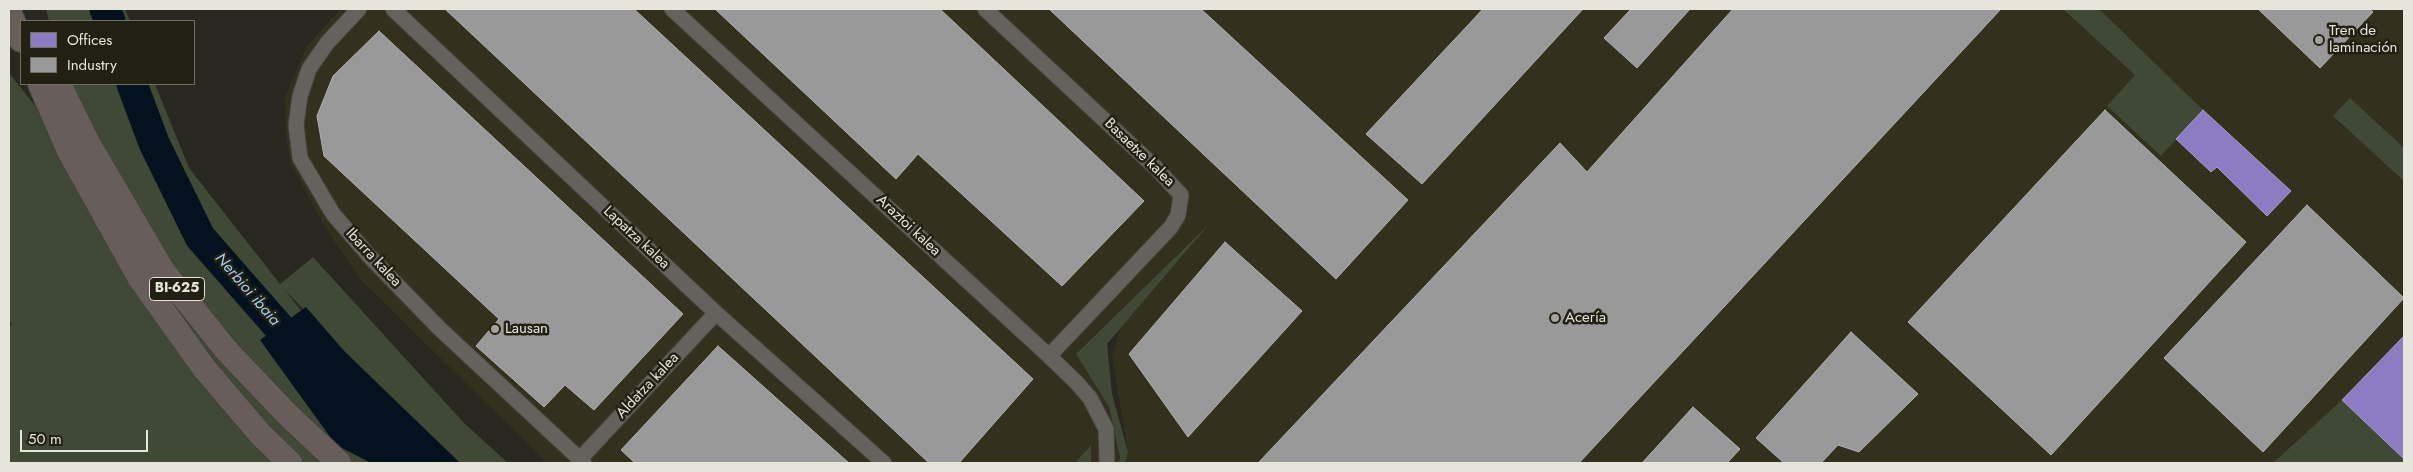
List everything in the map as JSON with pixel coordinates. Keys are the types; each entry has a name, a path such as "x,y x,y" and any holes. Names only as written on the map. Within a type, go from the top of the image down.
{"main road":[{"path":"9,11 20,38"},
{"name":"BI-625","path":"40,85 69,151 139,277 204,368 262,435 290,463"},
{"name":"BI-625","path":"59,85 88,143 163,271 226,351 288,415 339,463"}],"street":[{"name":"Ibarra kalea","path":"359,9 327,43 309,69 300,96 296,125 300,158 333,214 371,258 440,328 582,461"},
{"name":"Lapatza kalea","path":"393,9 716,313 884,463"},
{"name":"Araztoi kalea","path":"672,9 1049,356 1090,398 1106,429 1107,463"},
{"name":"Basaetxe kalea","path":"985,9 1156,168 1181,195 1178,215 1172,227 1049,356"},
{"name":"Aldatza kalea","path":"582,461 716,313"}],"shaded area":[{"path":"340,9 2404,9 2404,463 1125,463 1128,452 1112,357 1120,328 1204,228 1076,354 1109,407 1120,459 1119,463 547,463 360,279 326,229 291,165 286,137 285,97 306,47"}],"green space":[{"path":"46,9 125,9 130,20 49,20"},
{"path":"2063,9 2099,9 2203,110 2161,156 2107,106 2135,75"},
{"path":"9,73 37,108 58,114 63,85 155,85 189,168 280,284 313,257 464,423 508,463 460,463 345,352 285,290 421,463 9,463 9,327 12,324 9,319"},
{"path":"2350,98 2404,148 2404,181 2333,116"},
{"path":"1210,223 1107,344 1112,394 1128,452 1125,463 1119,463 1120,458 1109,407 1076,354"},
{"path":"2342,400 2404,459 2404,463 2273,463"},
{"path":"1091,445 1091,463 1075,463"}],"water":[{"path":"306,307 345,352 460,463 371,463 336,445 260,340"}],"building: Offices":[{"path":"2203,110 2291,191 2267,216 2217,167 2211,172 2176,139"},
{"path":"2404,336 2404,459 2342,400"}],"building: Industry":[{"path":"445,9 634,9 1033,379 959,463 929,463"},
{"path":"715,9 940,9 1144,201 1062,286 918,154 896,179"},
{"path":"1049,9 1201,9 1408,200 1336,279"},
{"path":"1483,9 1583,9 1422,184 1366,134"},
{"path":"1631,9 1690,9 1637,68 1604,38"},
{"name":"Acería","path":"1733,9 2001,9 1579,463 1258,463 1560,143 1587,172"},
{"name":"Tren de laminación","path":"2258,9 2369,9 2373,12 2320,68"},
{"path":"379,31 683,314 594,410 565,385 544,407 476,346 499,319 324,156 317,116 333,76"},
{"path":"2105,110 2246,242 2051,455 1908,322"},
{"path":"2307,205 2404,298 2263,452 2164,358"},
{"path":"1225,242 1302,311 1188,437 1129,354"},
{"path":"1851,332 1918,394 1859,452 1838,445 1821,463 1784,463 1756,438"},
{"path":"718,346 849,463 635,463 621,450"},
{"path":"1693,407 1740,449 1728,462 1730,463 1642,463"}],"waterway":[{"name":"Nerbioi ibaia","path":"105,9 110,20"},
{"name":"Nerbioi ibaia","path":"132,85 154,143 200,237 306,358"}],"place":[{"name":"Tren de laminación","path":"2319,40"},
{"name":"Acería","path":"1555,318"},
{"name":"Lausan","path":"495,329"}]}
